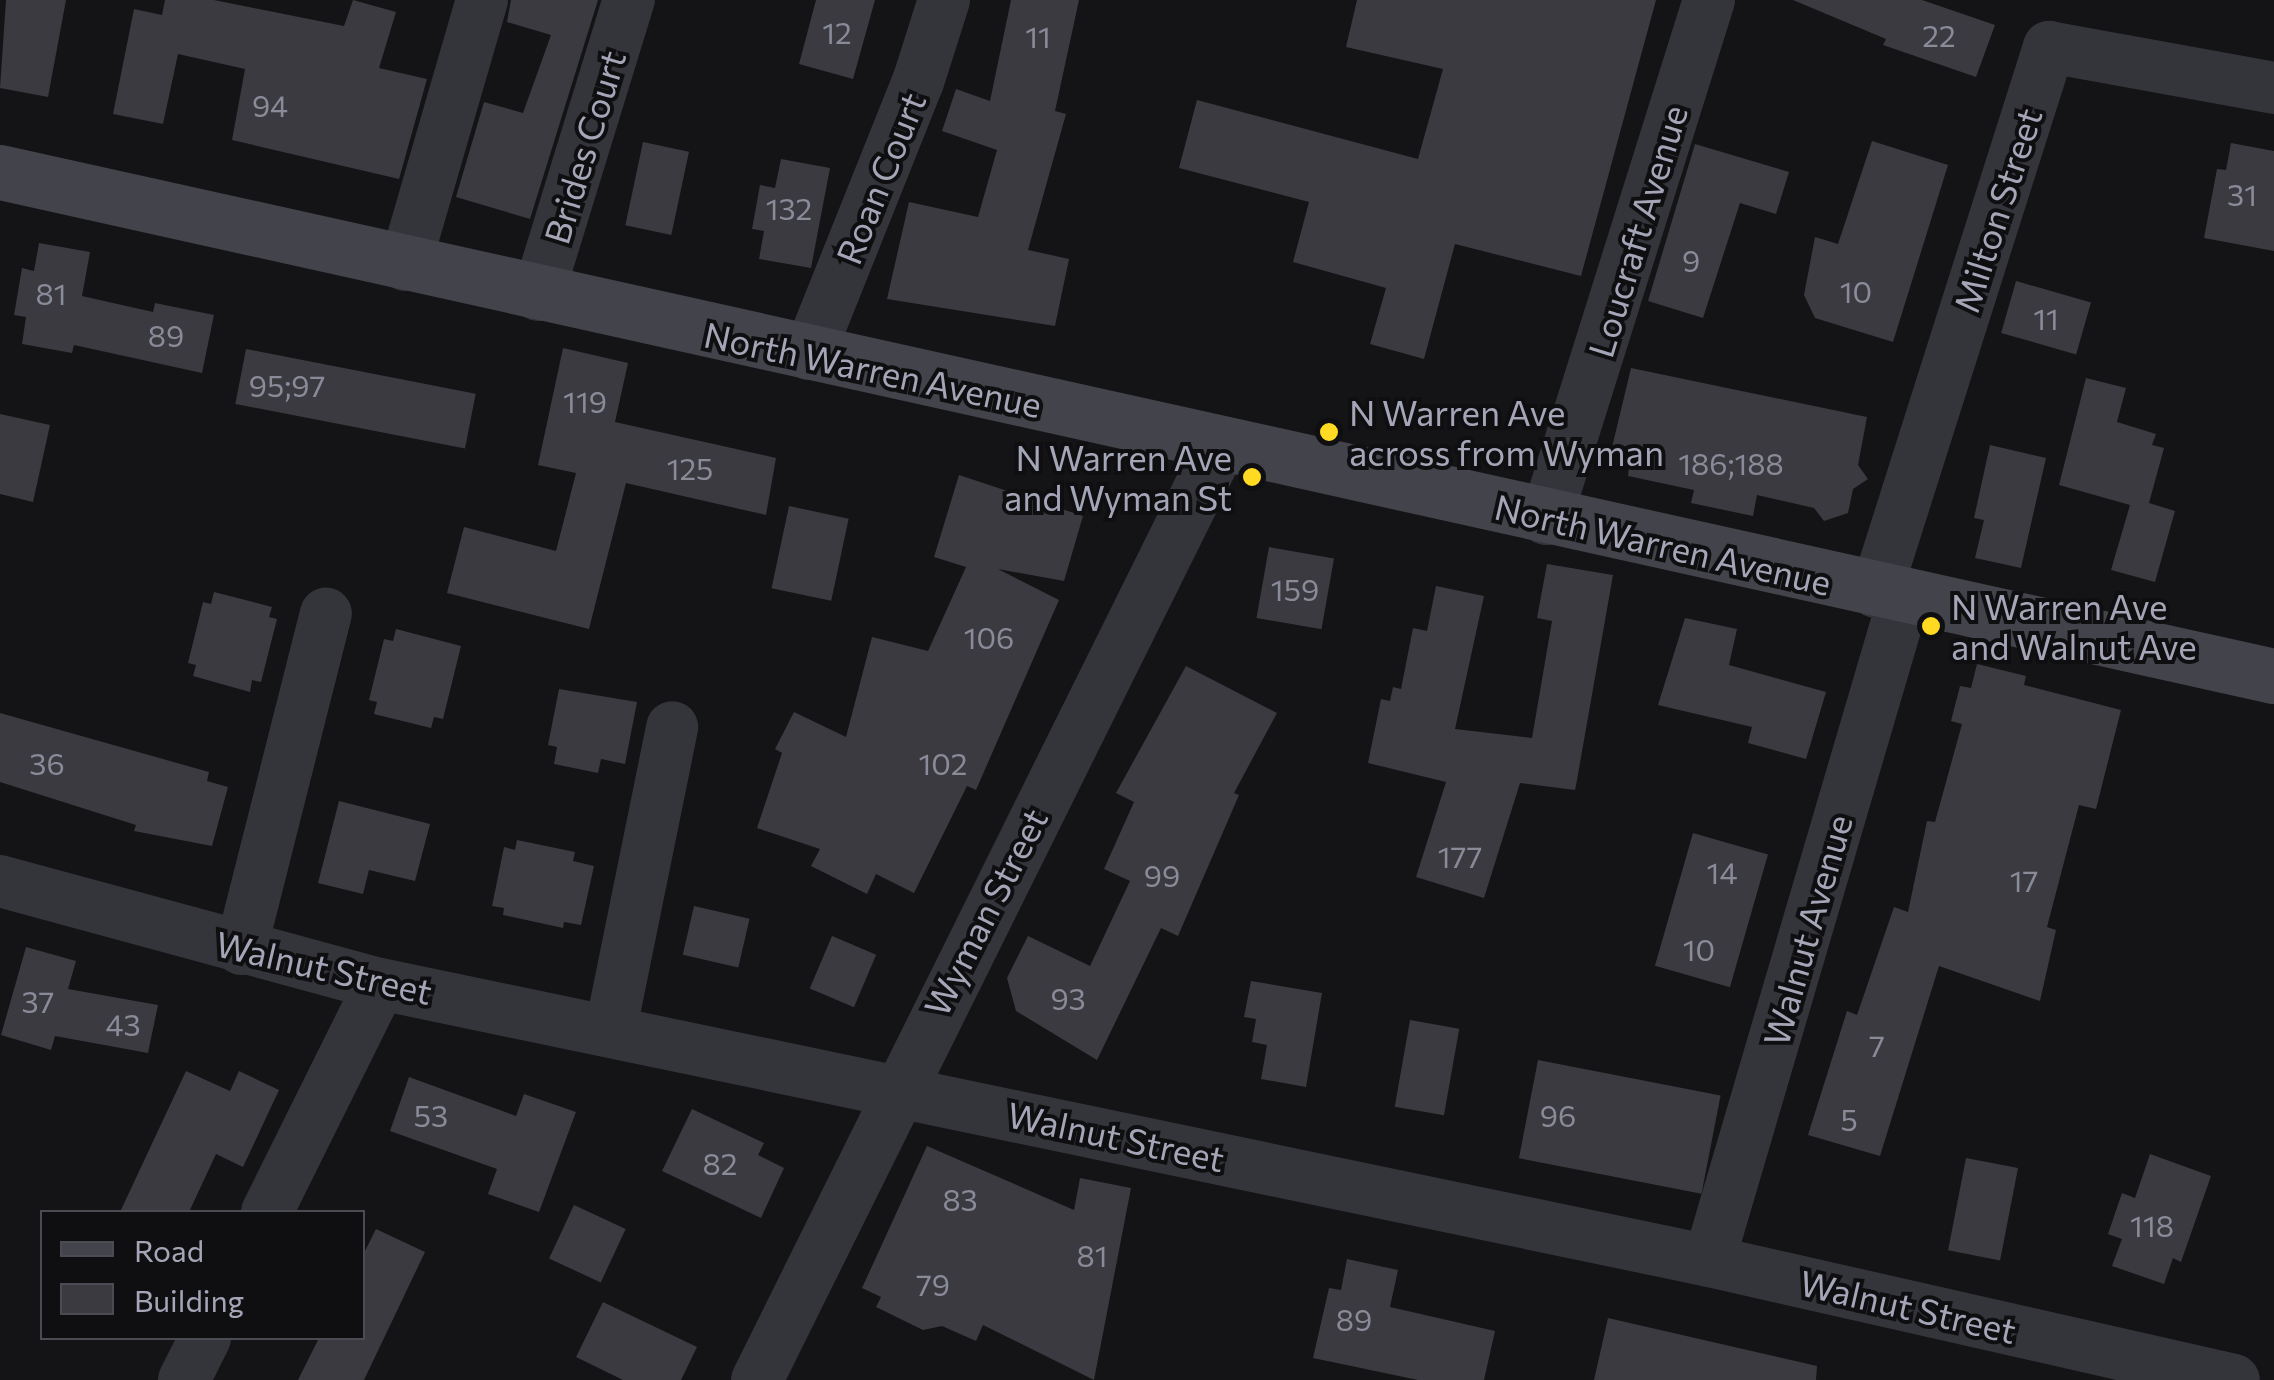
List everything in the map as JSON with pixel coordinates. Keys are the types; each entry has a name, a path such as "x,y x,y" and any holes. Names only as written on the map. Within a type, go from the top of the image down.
{"street":[{"path":"404,265 482,0"},
{"name":"Brides Court","path":"538,294 629,0"},
{"name":"Roan Court","path":"809,354 918,82 944,0"},
{"name":"Loucraft Avenue","path":"1546,518 1710,0"},
{"name":"Milton Street","path":"1890,595 2049,46 2274,88"},
{"name":"North Warren Avenue","path":"0,172 1220,447 2274,676"},
{"name":"Wyman Street","path":"757,1380 896,1089 1220,447"},
{"name":"Walnut Avenue","path":"1709,1261 1890,595"},
{"path":"242,950 326,614"},
{"path":"611,1028 672,727"},
{"name":"Walnut Street","path":"0,881 242,950 380,984 611,1028 1709,1261 2234,1380"},
{"path":"268,1210 380,984"},
{"path":"184,1380 204,1340"}],"building":[{"path":"6,0 66,0 48,97 0,88"},
{"path":"165,0 214,0 344,26 353,0 396,12 379,68 427,79 399,179 232,140 245,69 178,54 163,124 113,114 134,9 162,15"},
{"path":"511,0 598,0 530,219 456,197 484,102 523,113 551,35 507,22"},
{"path":"816,0 875,0 853,79 799,64"},
{"path":"1011,0 1079,0 1055,111 1066,114 1028,250 1069,259 1055,326 887,299 909,202 978,217 997,150 942,131 956,89 990,101"},
{"path":"1357,0 1656,0 1581,276 1455,244 1424,359 1370,344 1386,288 1293,262 1309,202 1179,168 1197,100 1418,159 1443,69 1346,47"},
{"path":"1793,0 1922,0 1995,25 1976,77 1883,45 1886,39"},
{"path":"1872,141 1948,165 1893,342 1815,318 1804,295 1815,237 1838,244"},
{"path":"643,142 689,152 671,235 625,225"},
{"path":"2231,143 2274,151 2274,251 2204,238 2217,169 2226,170"},
{"path":"1695,144 1789,172 1776,214 1740,203 1703,318 1648,301"},
{"path":"781,159 830,168 811,268 759,259 764,231 752,229 760,185 775,188"},
{"path":"39,243 90,252 82,296 153,312 155,303 214,315 202,373 74,345 72,353 22,344 26,317 14,315 22,268 34,271"},
{"path":"2016,281 2091,302 2076,354 2001,333"},
{"path":"563,348 628,363 615,422 776,458 766,515 626,483 589,629 447,593 464,527 556,551 576,473 538,465"},
{"path":"246,349 476,394 465,449 235,404"},
{"path":"1631,368 1867,417 1858,465 1868,479 1853,489 1848,513 1824,521 1814,508 1757,495 1753,516 1691,503 1694,490 1628,476 1629,468 1608,464"},
{"path":"2086,378 2126,388 2117,422 2156,434 2152,445 2164,448 2149,503 2175,511 2155,582 2111,570 2130,505 2059,485"},
{"path":"0,414 50,425 33,502 0,494"},
{"path":"1990,445 2046,458 2021,568 1975,558 1984,520 1974,518"},
{"path":"959,475 1083,516 1064,581 998,569 1059,600 976,790 967,786 914,893 876,874 867,894 811,866 820,849 757,828 782,753 775,749 794,712 846,737 872,637 928,651 966,567 934,557"},
{"path":"789,506 849,519 831,601 772,588"},
{"path":"1269,547 1334,558 1321,629 1256,618"},
{"path":"1547,564 1613,575 1577,780 1575,790 1520,783 1484,898 1416,877 1446,782 1368,763 1381,699 1390,701 1393,687 1401,689 1413,628 1427,631 1436,586 1484,596 1455,729 1532,738 1552,621 1537,618"},
{"path":"214,592 272,607 269,617 277,619 261,682 252,680 250,692 193,676 196,665 188,663 203,602 211,604"},
{"path":"1685,618 1737,629 1729,665 1826,692 1806,759 1748,743 1752,727 1658,705"},
{"path":"396,629 461,646 443,719 434,717 431,728 374,714 377,702 369,700 384,639 393,641"},
{"path":"1977,664 2026,676 2024,685 2121,710 2096,809 2079,805 2047,927 2056,930 2040,1001 1939,966 1880,1156 1808,1135 1847,1011 1857,1015 1894,907 1908,912 1927,821 1935,822 1962,724 1951,721 1960,686 1971,688"},
{"path":"1186,666 1277,713 1234,793 1239,795 1178,936 1161,928 1097,1060 1016,1011 1007,978 1028,936 1090,966 1130,881 1104,869 1134,802 1116,793"},
{"path":"559,689 637,702 625,764 601,759 598,773 554,764 557,747 548,745"},
{"path":"0,713 209,772 207,781 228,787 212,846 134,831 136,825 0,782"},
{"path":"339,801 430,824 415,881 369,870 363,894 318,883"},
{"path":"1693,833 1768,854 1730,987 1655,966"},
{"path":"517,840 575,852 573,861 594,866 581,925 564,922 563,928 503,915 504,908 492,906 504,847 515,850"},
{"path":"694,906 750,919 738,968 683,955"},
{"path":"832,936 876,955 854,1007 810,988"},
{"path":"26,947 76,961 68,989 158,1005 148,1053 55,1036 51,1050 1,1035"},
{"path":"1251,981 1322,993 1306,1087 1261,1079 1267,1045 1252,1042 1256,1019 1244,1017"},
{"path":"1410,1020 1459,1029 1444,1115 1395,1107"},
{"path":"1538,1060 1721,1095 1702,1194 1519,1158"},
{"path":"186,1071 230,1091 239,1071 279,1090 243,1167 216,1154 190,1210 121,1210"},
{"path":"409,1077 516,1116 524,1094 576,1112 539,1212 488,1194 497,1169 390,1131"},
{"path":"692,1109 764,1143 758,1155 784,1168 761,1218 662,1171"},
{"path":"927,1146 1074,1210 1080,1178 1131,1188 1094,1380 983,1325 976,1341 942,1326 923,1330 876,1307 881,1297 862,1288"},
{"path":"2150,1154 2211,1176 2181,1262 2173,1258 2164,1284 2112,1266 2122,1239 2108,1234 2122,1193 2135,1198"},
{"path":"1966,1158 2018,1168 2000,1260 1948,1250"},
{"path":"574,1205 626,1229 601,1283 549,1258"},
{"path":"376,1229 425,1252 364,1380 298,1380 318,1340 365,1340 365,1251"},
{"path":"1347,1259 1398,1270 1390,1307 1495,1331 1484,1380 1418,1380 1313,1358 1329,1288 1341,1290"},
{"path":"603,1302 697,1347 681,1380 623,1380 576,1357"},
{"path":"1608,1318 1817,1366 1816,1380 1594,1380"}],"place":[{"name":"N Warren Ave across from Wyman","path":"1329,432"},
{"name":"N Warren Ave and Wyman St","path":"1252,477"},
{"name":"N Warren Ave and Walnut Ave","path":"1931,626"}]}
